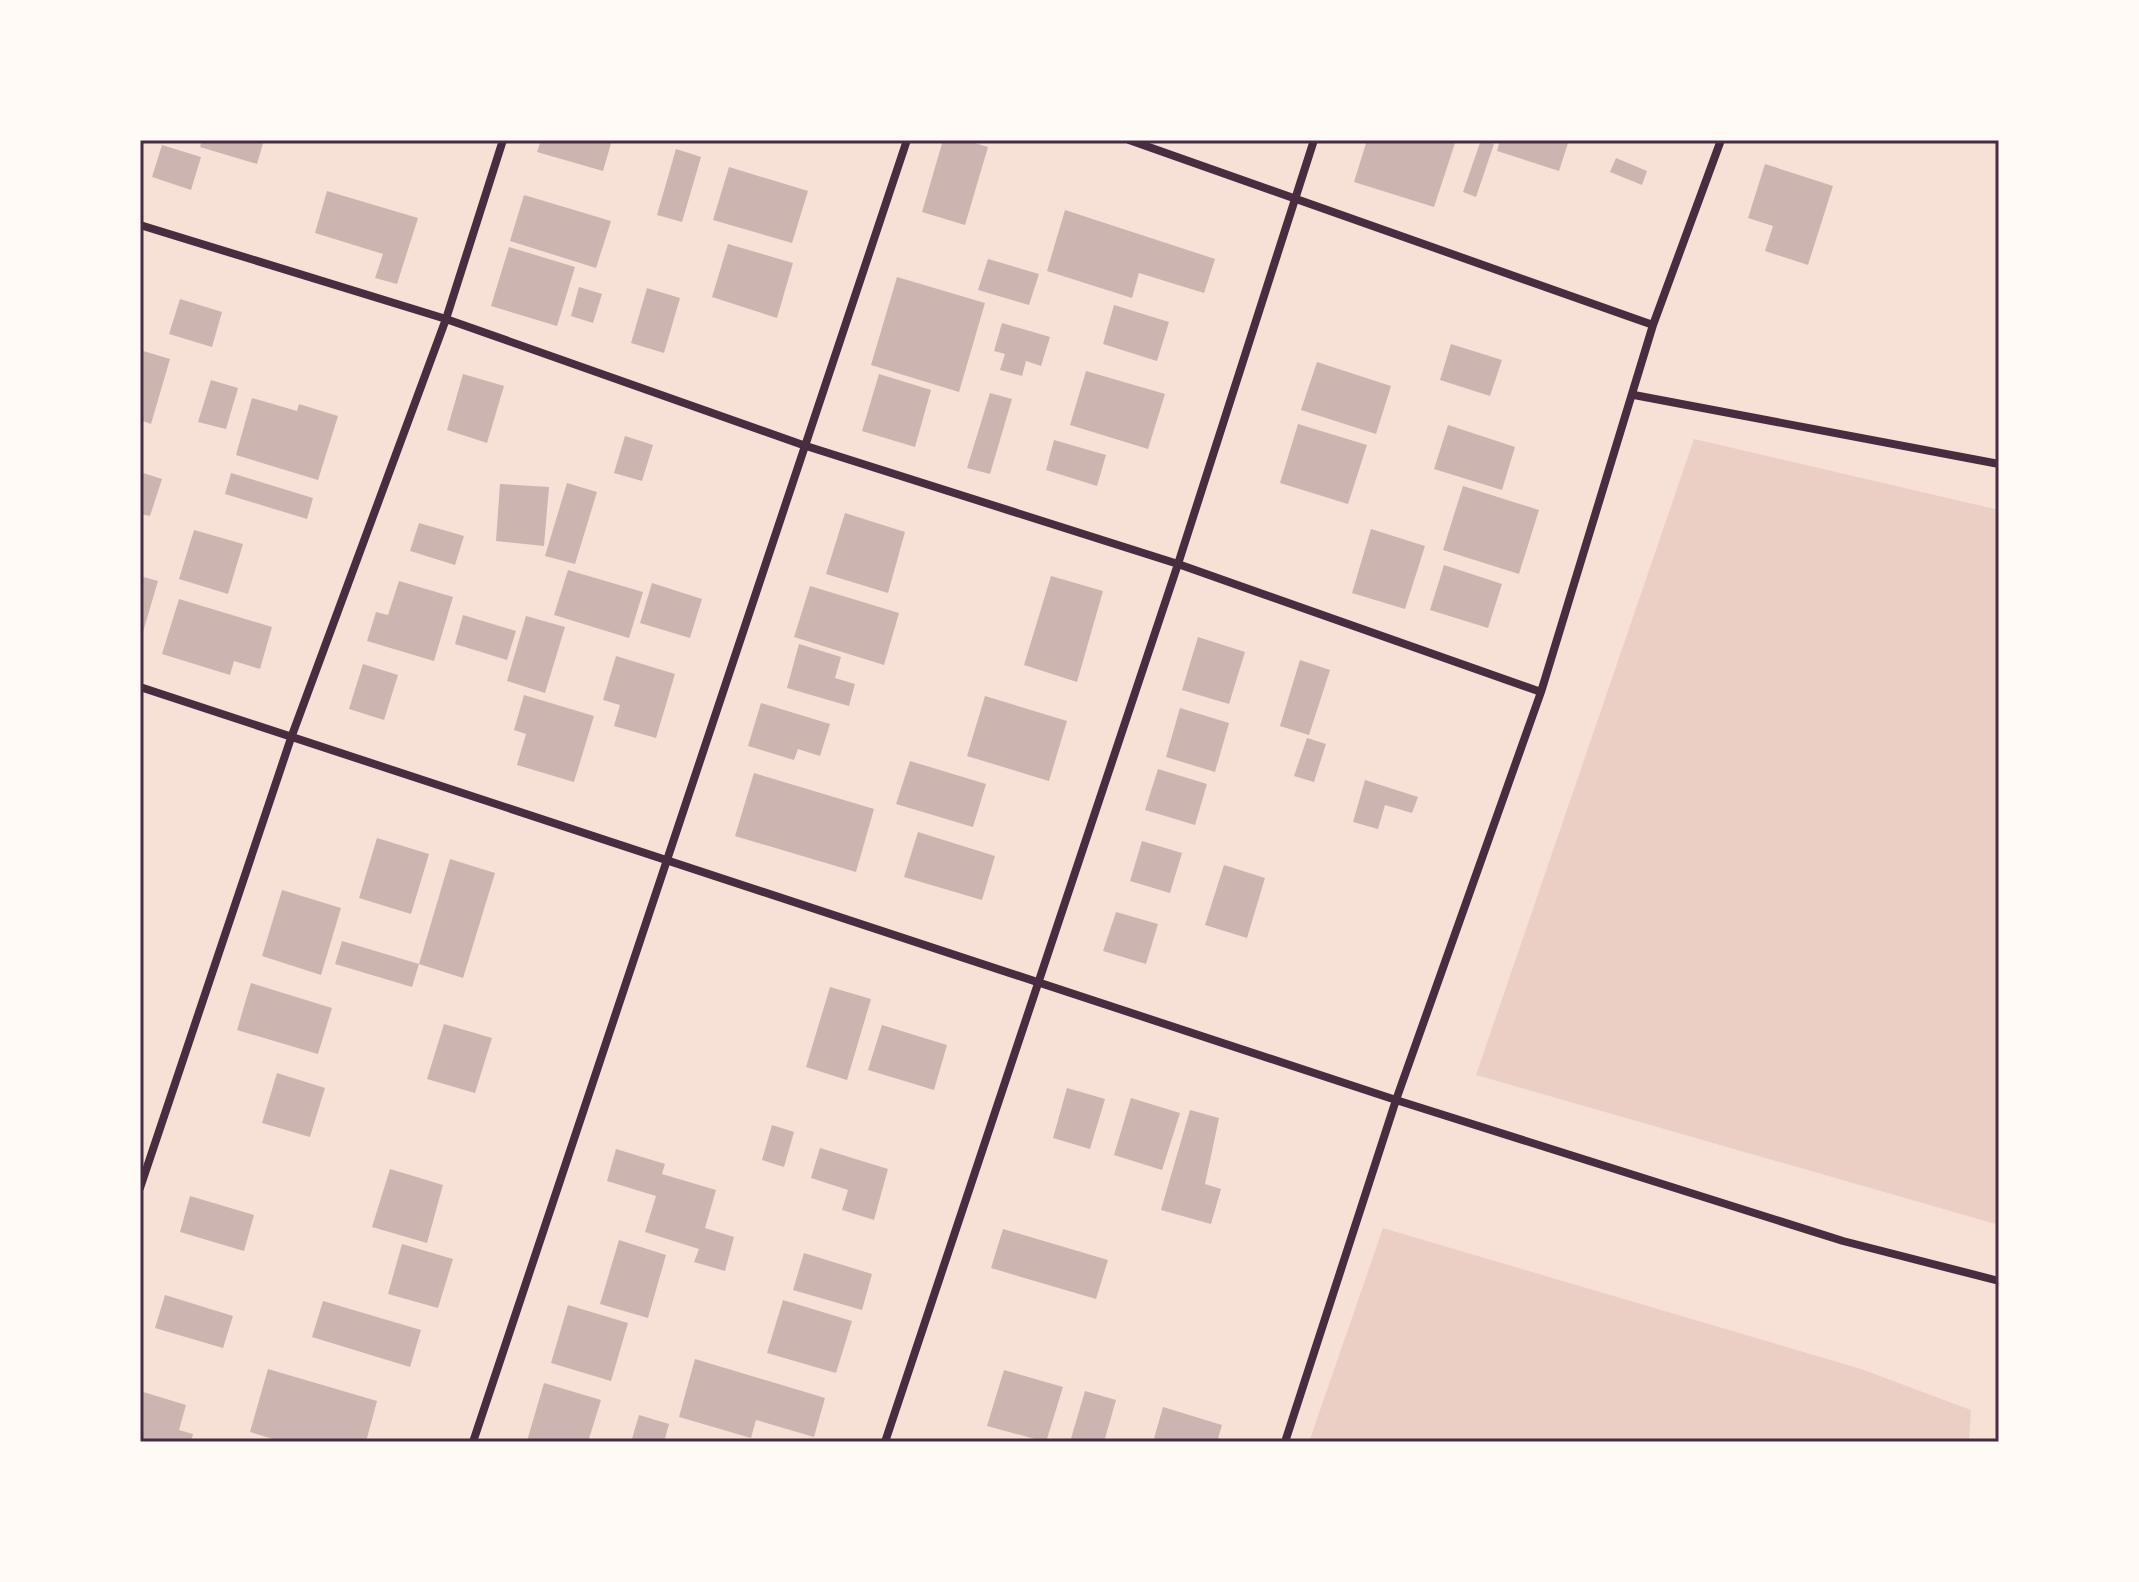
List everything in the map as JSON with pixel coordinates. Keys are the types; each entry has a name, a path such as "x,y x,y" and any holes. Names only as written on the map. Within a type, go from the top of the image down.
{"street":[{"path":"140,1188 291,738 446,319 503,140"},
{"path":"473,1442 907,140"},
{"path":"1129,140 1653,325"},
{"path":"885,1442 1040,983 1314,140"},
{"path":"1285,1442 1396,1100 1541,692 1653,325 1721,140"},
{"path":"140,225 446,319 803,445 1178,564 1541,692"},
{"path":"1634,395 1999,464"},
{"path":"140,687 1396,1100 1843,1241 1999,1281"}],"shaded area":[{"path":"1694,439 1999,510 1999,1225 1476,1075"},
{"path":"1383,1228 1861,1369 1971,1410 1969,1442 1309,1442"}],"building":[{"path":"202,140 264,140 257,164 200,147"},
{"path":"541,140 612,140 603,171 537,152"},
{"path":"943,140 965,140 988,147 965,225 922,212"},
{"path":"1367,140 1456,140 1434,207 1354,182"},
{"path":"1481,140 1494,144 1476,197 1463,192"},
{"path":"1500,140 1569,140 1559,171 1497,151"},
{"path":"162,145 201,157 191,190 152,177"},
{"path":"676,149 701,157 682,222 657,215"},
{"path":"1616,158 1647,171 1642,185 1610,172"},
{"path":"1765,164 1833,186 1808,265 1765,251 1773,226 1748,218"},
{"path":"729,167 808,191 792,243 713,220"},
{"path":"327,191 418,218 397,284 375,278 383,254 315,233"},
{"path":"524,195 611,221 596,268 510,241"},
{"path":"1065,210 1215,259 1204,293 1139,273 1132,298 1047,271"},
{"path":"728,244 793,263 777,318 712,297"},
{"path":"509,247 575,267 557,326 491,306"},
{"path":"988,259 1039,274 1029,305 978,290"},
{"path":"897,277 985,303 959,392 871,365"},
{"path":"579,287 602,294 593,323 571,316"},
{"path":"647,288 680,298 664,353 631,343"},
{"path":"180,299 222,312 212,347 169,334"},
{"path":"1114,305 1169,322 1157,361 1103,344"},
{"path":"1002,323 1050,337 1041,366 1026,361 1022,376 1000,370 1005,354 994,351"},
{"path":"1451,344 1502,360 1490,396 1440,380"},
{"path":"140,350 170,359 151,424 140,420"},
{"path":"1317,362 1391,386 1376,434 1301,410"},
{"path":"1086,371 1165,394 1148,449 1070,425"},
{"path":"463,374 504,386 487,443 447,430"},
{"path":"879,374 931,390 915,447 862,431"},
{"path":"211,380 238,388 226,429 198,422"},
{"path":"990,393 1012,399 990,474 967,468"},
{"path":"252,398 297,411 299,404 338,416 318,480 236,455"},
{"path":"1298,424 1367,445 1348,504 1280,483"},
{"path":"1448,425 1515,447 1502,490 1434,469"},
{"path":"625,436 653,445 642,481 614,473"},
{"path":"1054,440 1106,455 1097,486 1046,470"},
{"path":"140,472 162,479 150,516 140,514"},
{"path":"231,473 313,498 307,519 225,494"},
{"path":"567,483 597,492 575,564 545,556"},
{"path":"500,484 549,487 544,546 496,541"},
{"path":"1463,486 1539,510 1519,574 1443,550"},
{"path":"845,513 905,532 888,593 826,574"},
{"path":"419,523 464,536 455,565 410,551"},
{"path":"1371,529 1425,546 1405,609 1352,593"},
{"path":"194,530 243,544 228,594 179,579"},
{"path":"1444,565 1502,584 1488,628 1430,610"},
{"path":"568,570 643,592 629,638 554,615"},
{"path":"140,576 158,581 141,639 140,639"},
{"path":"1051,576 1103,591 1077,682 1024,665"},
{"path":"399,581 453,597 434,661 367,641 376,612 388,615"},
{"path":"652,583 702,599 690,638 640,623"},
{"path":"810,586 899,613 884,665 794,637"},
{"path":"179,599 272,627 260,669 234,661 230,675 162,654"},
{"path":"463,615 516,631 507,660 455,644"},
{"path":"526,616 565,627 545,693 507,681"},
{"path":"1198,637 1245,652 1229,704 1182,690"},
{"path":"799,644 841,657 835,678 855,684 849,706 787,688"},
{"path":"616,656 675,674 656,738 614,726 620,705 603,700"},
{"path":"1300,660 1330,670 1309,735 1280,726"},
{"path":"363,664 398,675 384,720 349,709"},
{"path":"524,695 594,716 574,782 517,765 526,734 514,730"},
{"path":"985,696 1067,721 1049,781 967,756"},
{"path":"761,703 830,724 820,756 798,749 794,760 748,746"},
{"path":"1180,708 1229,723 1215,772 1166,757"},
{"path":"1307,738 1326,744 1314,782 1294,776"},
{"path":"910,761 986,784 973,827 896,804"},
{"path":"1158,769 1207,784 1195,825 1145,810"},
{"path":"754,773 874,809 856,872 735,836"},
{"path":"1365,780 1418,797 1412,813 1385,805 1378,829 1353,822"},
{"path":"918,832 995,856 982,900 904,877"},
{"path":"377,838 429,854 411,914 359,898"},
{"path":"1142,841 1182,853 1170,893 1130,881"},
{"path":"450,859 495,873 463,978 419,964"},
{"path":"1224,865 1265,878 1247,938 1205,925"},
{"path":"282,890 341,908 321,975 262,956"},
{"path":"1116,912 1158,924 1146,964 1103,951"},
{"path":"342,941 419,964 412,987 335,964"},
{"path":"251,983 332,1008 318,1054 237,1030"},
{"path":"830,987 871,999 847,1080 806,1067"},
{"path":"444,1024 492,1038 475,1093 427,1079"},
{"path":"882,1025 947,1045 934,1090 868,1070"},
{"path":"277,1073 325,1088 310,1137 262,1123"},
{"path":"1067,1088 1105,1099 1090,1149 1053,1138"},
{"path":"1131,1098 1180,1113 1162,1170 1114,1155"},
{"path":"1190,1110 1219,1118 1205,1184 1221,1189 1211,1224 1161,1210"},
{"path":"772,1125 794,1132 784,1167 762,1160"},
{"path":"820,1148 888,1169 874,1220 842,1210 848,1190 811,1178"},
{"path":"616,1149 665,1164 662,1174 716,1190 705,1228 734,1237 725,1271 694,1262 699,1249 645,1232 656,1196 607,1181"},
{"path":"390,1169 443,1185 427,1243 372,1227"},
{"path":"190,1196 254,1215 244,1251 180,1232"},
{"path":"1003,1229 1108,1260 1096,1299 991,1268"},
{"path":"619,1240 666,1255 648,1318 600,1304"},
{"path":"402,1244 453,1259 438,1308 388,1294"},
{"path":"804,1253 872,1274 862,1310 793,1290"},
{"path":"165,1295 233,1316 223,1348 155,1328"},
{"path":"783,1300 852,1321 836,1373 767,1353"},
{"path":"323,1301 421,1330 410,1367 312,1337"},
{"path":"568,1305 628,1323 611,1381 551,1363"},
{"path":"695,1359 825,1398 814,1437 756,1420 751,1438 679,1417"},
{"path":"268,1369 377,1401 366,1442 283,1442 250,1432"},
{"path":"1004,1370 1063,1387 1046,1442 987,1426"},
{"path":"544,1383 601,1400 588,1442 527,1441"},
{"path":"140,1391 186,1405 179,1430 193,1434 191,1442 140,1442"},
{"path":"1085,1391 1116,1400 1104,1442 1070,1442"},
{"path":"1163,1407 1222,1425 1217,1442 1153,1442"},
{"path":"639,1415 669,1424 664,1442 631,1442"}]}
